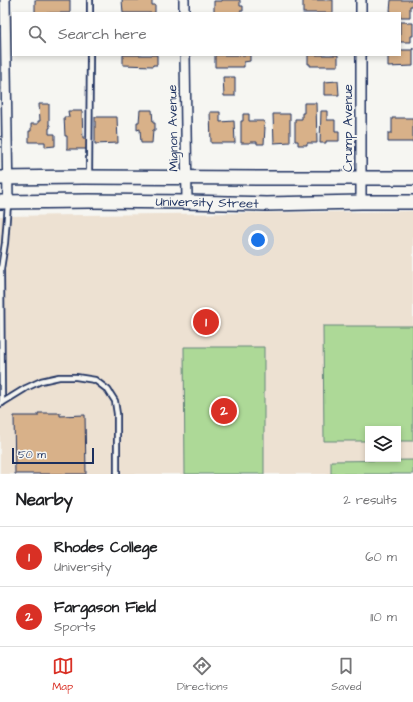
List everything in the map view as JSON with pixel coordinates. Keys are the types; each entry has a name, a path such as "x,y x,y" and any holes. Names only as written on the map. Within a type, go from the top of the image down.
{"main road":[{"name":"University Street","path":"4,178 413,178"},
{"name":"University Street","path":"4,202 83,201 266,204 413,202"}],"street":[{"path":"4,0 4,202"},
{"path":"184,0 184,12"},
{"path":"361,0 361,12"},
{"name":"Mignon Avenue","path":"185,56 187,202"},
{"name":"Crump Avenue","path":"361,56 361,202"}],"lane":[{"path":"90,0 90,12"},
{"path":"89,177 90,56"},
{"path":"1,404 1,269 5,243 4,202"},
{"path":"1,404 26,388 41,381 58,377 76,377 95,380 108,390 115,401 117,414 117,474"}],"shaded area":[{"path":"413,211 413,474 0,474 0,216"}],"green space":[{"path":"323,326 413,326 413,441 401,441 401,426 365,426 365,441 324,441"},
{"path":"184,347 264,347 264,474 185,474"},
{"path":"401,460 413,460 413,474 331,474 331,461 401,462"}],"building":[{"path":"35,0 70,0 70,12 35,12"},
{"path":"122,0 152,0 152,5 155,5 155,12 123,12"},
{"path":"240,0 240,6 243,6 243,11 214,12 214,1"},
{"path":"303,0 333,0 333,12 303,12"},
{"path":"391,0 413,0 413,6 410,6 410,17 401,17 401,12 390,11"},
{"path":"401,22 413,23 413,36 411,36 411,42 401,42"},
{"path":"413,48 413,66 388,67 388,56 401,56 401,50 412,50"},
{"path":"123,56 157,56 157,65 123,65"},
{"path":"215,56 250,56 250,61 244,62 244,67 215,67"},
{"path":"308,56 338,56 338,66 310,66 310,64 308,64"},
{"path":"223,77 235,77 235,96 224,96"},
{"path":"338,81 339,95 324,95 324,82"},
{"path":"304,103 316,103 317,143 298,145 298,141 295,141 295,119 302,119 302,113 304,113"},
{"path":"39,104 49,104 49,134 55,134 55,146 45,147 45,142 29,142 29,131 31,131 31,124 38,124 38,121 40,121"},
{"path":"140,110 152,110 155,130 153,130 152,143 141,143 140,129 137,130"},
{"path":"68,111 82,111 83,138 88,138 88,149 67,149 67,136 65,136 64,117 69,117"},
{"path":"321,111 327,111 327,120 335,120 335,131 339,131 339,141 326,141 326,143 320,143"},
{"path":"210,112 220,112 220,122 234,121 235,143 211,143"},
{"path":"243,114 249,114 249,121 264,121 264,144 257,144 257,142 241,143 241,121 243,121"},
{"path":"273,114 290,114 290,142 274,143"},
{"path":"95,117 117,117 118,143 95,144"},
{"path":"392,118 413,118 413,142 388,142 388,133 392,133"},
{"path":"38,413 60,413 60,416 85,415 86,474 15,474 14,416 38,416"}],"place":[{"name":"Rhodes College","path":"206,322"},
{"name":"Fargason Field","path":"224,411"}]}
